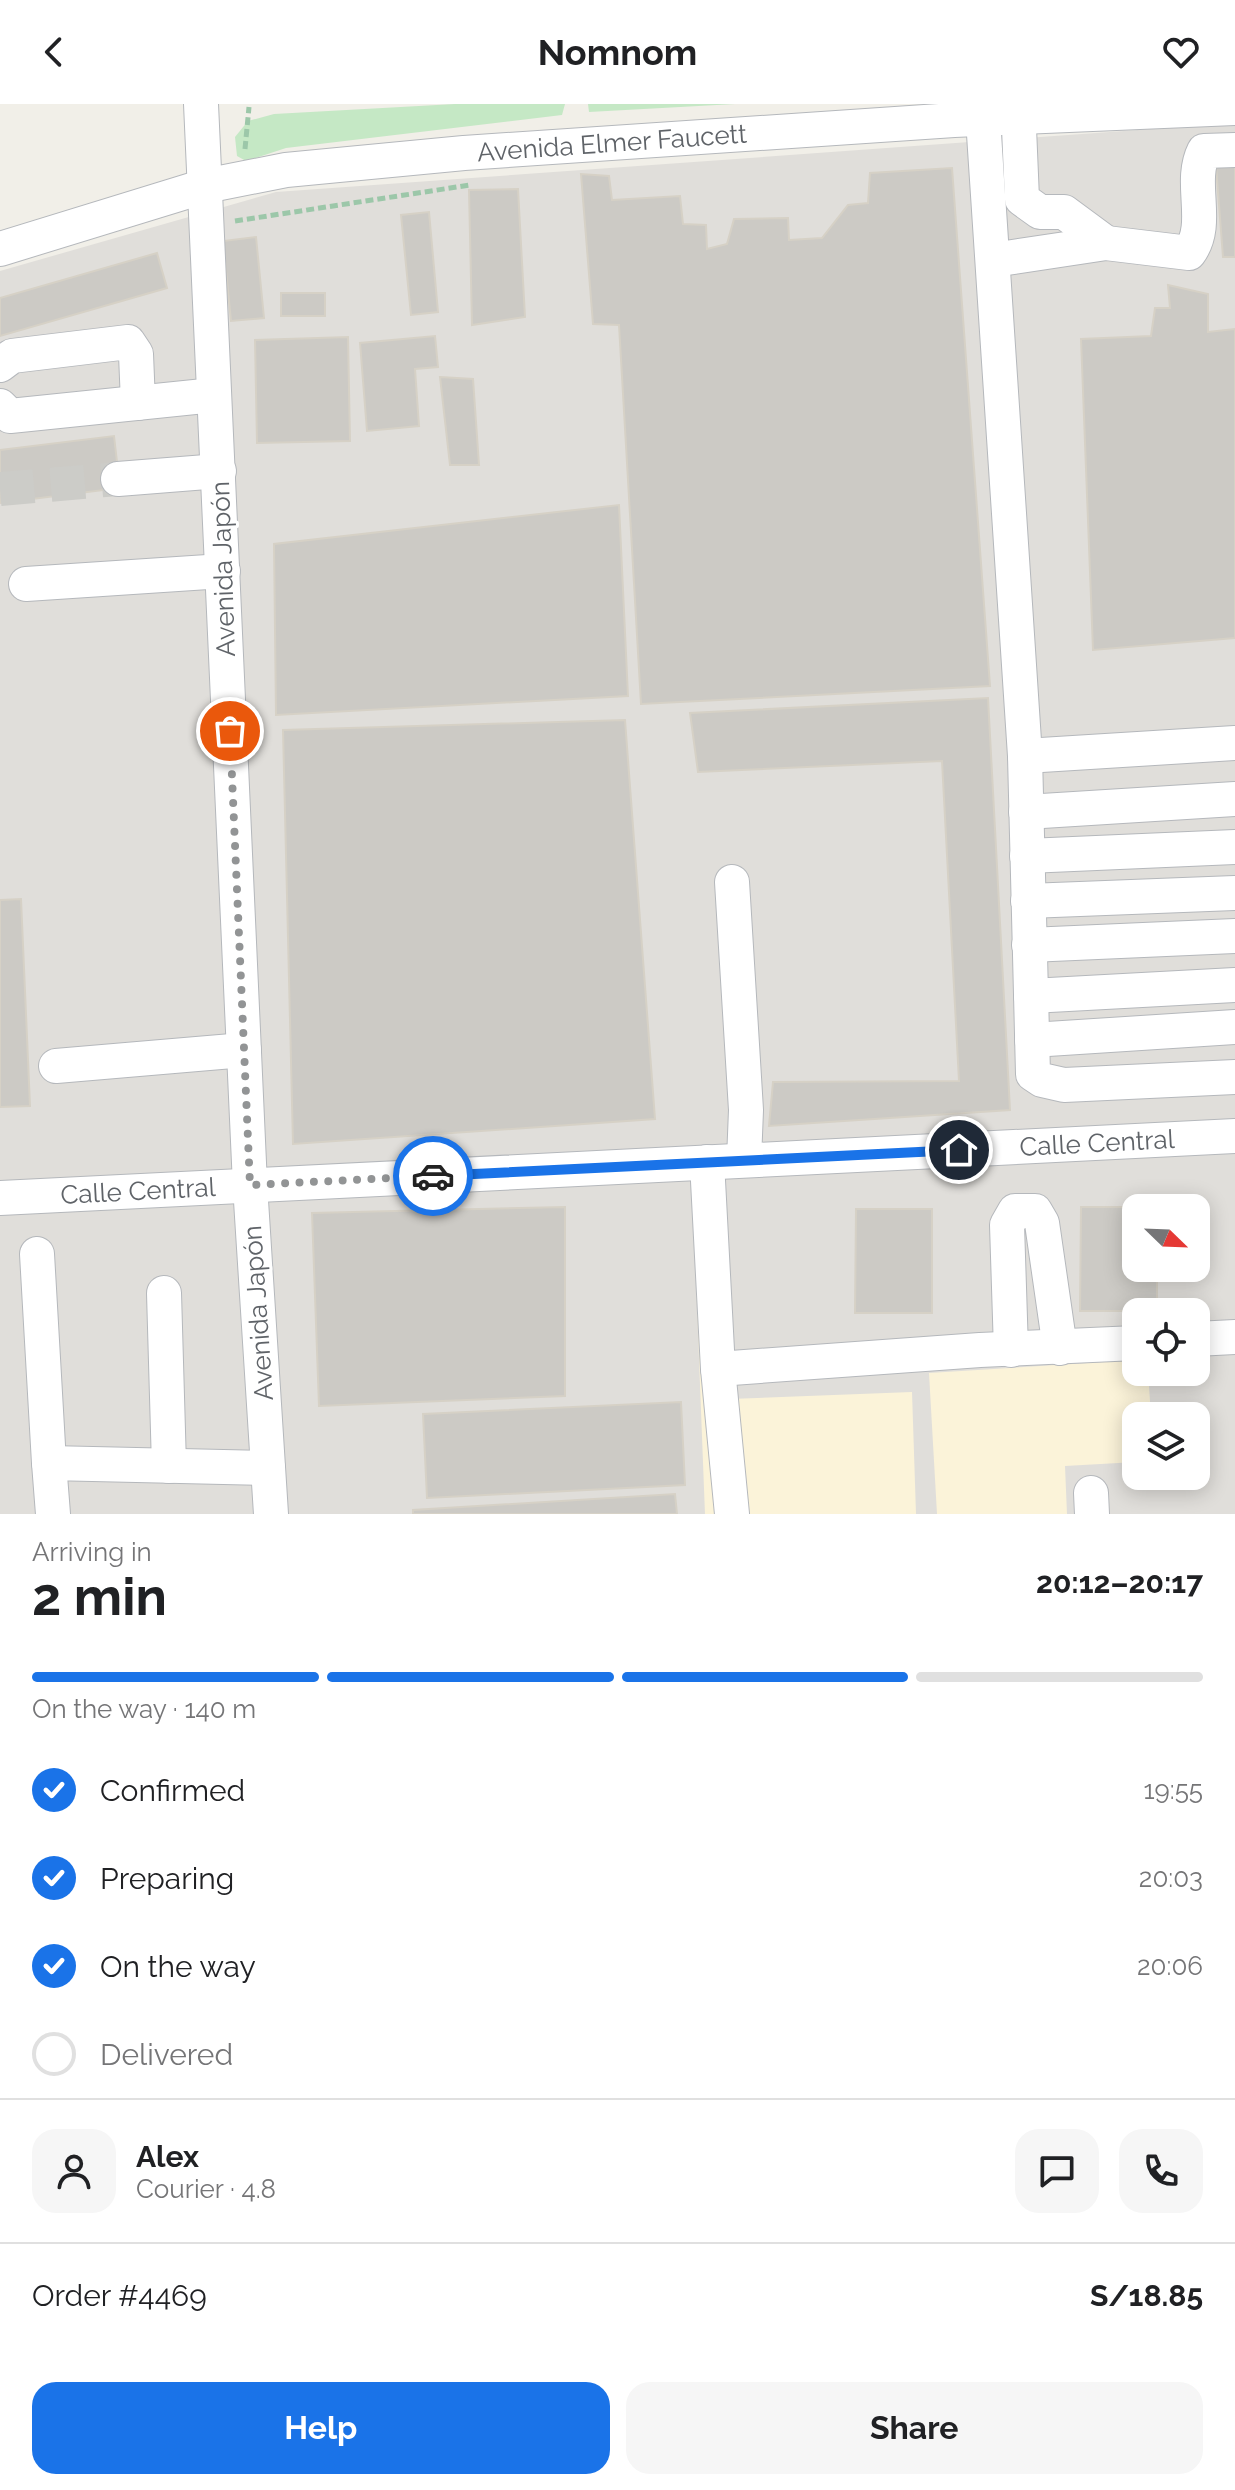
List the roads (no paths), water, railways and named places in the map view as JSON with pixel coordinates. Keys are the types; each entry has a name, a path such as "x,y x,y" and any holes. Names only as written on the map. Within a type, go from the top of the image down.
{"street":[{"name":"Avenida Japón","path":"201,104 250,1185 271,1514"},
{"name":"Avenida Elmer Faucett","path":"0,249 205,186 286,170 464,153 983,119 1018,110 1235,108"},
{"path":"1018,110 1022,199 1040,212 1064,212 1106,243"},
{"path":"983,119 1025,756 1033,1074 1042,1080 1064,1085 1235,1077"},
{"path":"993,260 1106,243 1189,253 1197,242 1197,165 1204,151 1235,150"},
{"path":"0,365 12,356 128,342 136,354 138,403"},
{"path":"0,406 10,416 214,395"},
{"path":"118,479 219,471"},
{"path":"26,584 223,571"},
{"path":"1025,756 1235,743"},
{"path":"1026,812 1235,799"},
{"path":"1027,856 1235,847"},
{"path":"732,882 746,1110 744,1160"},
{"path":"1028,901 1235,893"},
{"path":"1029,945 1235,936"},
{"path":"1031,996 1235,985"},
{"path":"1032,1040 1235,1027"},
{"path":"56,1066 244,1050"},
{"name":"Calle Central","path":"0,1198 1235,1136"},
{"path":"707,1162 718,1369 732,1514"},
{"path":"1011,1350 1007,1225 1015,1211 1035,1211 1042,1223 1060,1348"},
{"path":"37,1254 53,1514"},
{"path":"164,1293 169,1466"},
{"path":"1210,1338 1235,1337"},
{"path":"718,1369 1122,1344"},
{"path":"49,1463 268,1468"}],"tunnel":[{"path":"0,489 118,479"}]}
